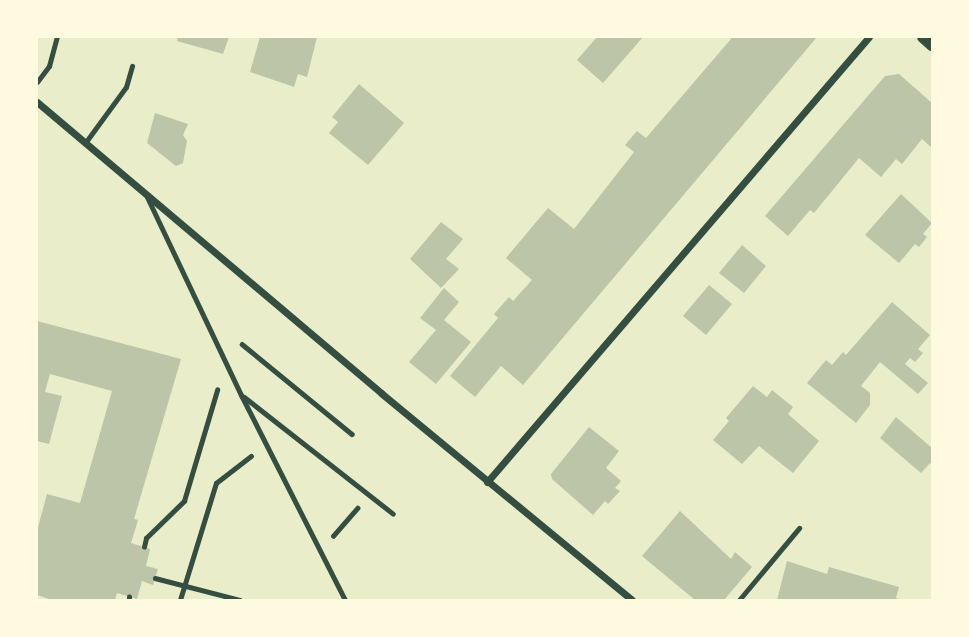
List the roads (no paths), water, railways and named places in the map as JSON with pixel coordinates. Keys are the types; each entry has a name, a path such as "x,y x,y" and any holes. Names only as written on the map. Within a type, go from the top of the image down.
{"street":[{"path":"487,482 869,37"},
{"path":"923,37 932,45"},
{"path":"37,102 487,482 632,600"}],"lane":[{"path":"37,82 49,66 57,37"},
{"path":"85,144 126,86 132,66"},
{"path":"147,197 345,600"},
{"path":"242,395 393,514"},
{"path":"739,600 799,528"}]}
